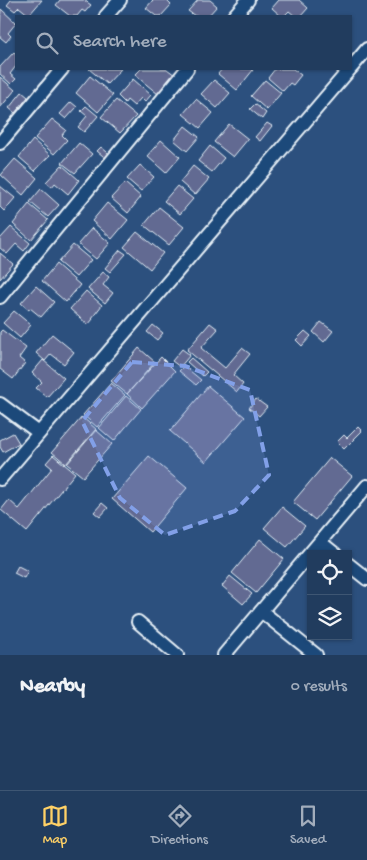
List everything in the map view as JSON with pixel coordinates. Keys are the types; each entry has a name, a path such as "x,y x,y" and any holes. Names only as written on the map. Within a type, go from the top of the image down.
{"street":[{"path":"107,15 120,0"},
{"path":"235,15 248,0"},
{"path":"352,66 367,49"},
{"path":"0,143 61,70"},
{"path":"0,297 186,70"},
{"path":"0,479 348,70"},
{"path":"0,404 39,433"},
{"path":"224,655 367,486"},
{"path":"320,542 330,550"},
{"path":"352,567 367,579"},
{"path":"261,611 316,655"},
{"path":"138,622 177,655"}],"highlighted area":[{"path":"132,362 185,366 250,390 269,475 235,511 165,535 120,498 82,421"}],"building":[{"path":"11,0 42,0 29,15 19,7 15,11 7,5"},
{"path":"60,0 84,0 91,5 85,12 82,10 78,15 69,15 56,5"},
{"path":"153,0 166,0 171,5 162,15 155,15 146,8"},
{"path":"198,0 210,0 217,6 209,15 194,15 188,11"},
{"path":"279,0 299,0 308,8 302,15 294,15 289,11 285,15 280,15 272,8"},
{"path":"1,9 15,24 8,33 11,36 6,42 0,37"},
{"path":"15,53 15,67 10,74 16,79 11,84 0,74 0,67"},
{"path":"90,70 120,70 107,84"},
{"path":"140,70 168,70 175,75 158,94 135,75"},
{"path":"221,70 253,70 237,90 218,74"},
{"path":"274,70 294,70 301,75 293,85 290,83 283,91 268,78"},
{"path":"90,76 113,95 98,112 76,93"},
{"path":"0,77 15,90 0,108"},
{"path":"133,79 151,95 145,102 141,98 134,106 127,100 125,103 118,96"},
{"path":"214,80 230,93 217,108 201,94"},
{"path":"265,80 281,93 267,110 251,96"},
{"path":"22,92 28,97 15,113 9,108"},
{"path":"196,99 213,113 200,128 183,114"},
{"path":"116,100 136,116 120,133 101,117"},
{"path":"71,102 77,107 66,119 60,114"},
{"path":"255,104 266,113 262,119 250,109"},
{"path":"86,106 98,116 84,132 78,127 87,116 81,111"},
{"path":"52,119 66,130 62,135 67,140 54,154 35,138"},
{"path":"267,123 272,126 260,141 255,137"},
{"path":"229,124 248,139 233,157 214,142"},
{"path":"185,126 199,137 187,151 174,140"},
{"path":"33,140 50,155 35,171 19,157"},
{"path":"161,140 180,157 166,173 147,156"},
{"path":"79,143 92,154 75,173 62,163"},
{"path":"210,146 224,158 212,172 198,161"},
{"path":"101,147 113,157 109,161 97,151"},
{"path":"15,159 37,178 23,195 1,175"},
{"path":"62,165 79,180 68,194 55,183 52,187 46,182"},
{"path":"140,165 154,177 141,191 127,179"},
{"path":"193,166 209,179 195,195 180,182"},
{"path":"125,183 141,197 128,213 111,198"},
{"path":"0,186 15,198 4,211 0,207"},
{"path":"177,186 193,199 180,214 164,201"},
{"path":"41,189 59,205 48,217 30,202"},
{"path":"107,203 128,220 112,239 92,221"},
{"path":"29,204 48,220 31,240 13,224"},
{"path":"159,207 184,227 169,245 144,225"},
{"path":"11,227 30,243 24,251 16,244 7,254 0,248 0,239"},
{"path":"92,228 110,243 96,259 78,244"},
{"path":"137,232 163,253 150,269 124,247"},
{"path":"73,245 91,260 76,277 58,262"},
{"path":"120,250 126,254 110,272 105,268"},
{"path":"0,253 13,264 0,279"},
{"path":"56,264 80,285 66,302 42,281"},
{"path":"103,272 109,277 103,285 113,293 105,303 88,289"},
{"path":"36,286 54,302 41,317 21,303"},
{"path":"86,291 102,305 88,325 70,309"},
{"path":"14,311 31,325 20,338 3,323"},
{"path":"321,322 333,331 324,342 313,332"},
{"path":"210,323 218,329 201,348 225,368 242,348 250,354 233,375 243,384 237,392 187,350"},
{"path":"153,325 163,333 157,340 147,332"},
{"path":"2,330 26,348 19,358 25,363 13,379 0,369 0,332"},
{"path":"305,331 311,336 302,346 296,340"},
{"path":"52,334 74,352 64,364 51,354 45,361 36,353"},
{"path":"139,348 155,362 127,394 111,381"},
{"path":"182,349 190,355 180,367 172,361"},
{"path":"161,357 175,371 142,408 127,394"},
{"path":"191,358 207,372 203,376 187,362"},
{"path":"43,360 64,378 47,397 36,388 42,382 32,373"},
{"path":"184,366 201,380 196,385 179,371"},
{"path":"111,383 125,395 97,427 83,415"},
{"path":"208,386 245,417 206,462 170,431"},
{"path":"126,396 141,409 114,441 99,428"},
{"path":"256,399 267,407 259,416 249,408"},
{"path":"82,417 96,429 66,464 52,452"},
{"path":"358,427 362,431 344,449 337,442 344,435 347,438"},
{"path":"96,430 112,444 83,477 67,464"},
{"path":"13,433 19,443 3,452 0,447 0,440"},
{"path":"53,455 75,473 27,532 1,510 9,500 19,509 52,468 46,463"},
{"path":"149,456 187,488 150,532 112,499"},
{"path":"330,458 352,476 315,520 293,502"},
{"path":"102,503 108,508 100,517 94,512"},
{"path":"282,507 305,526 287,547 264,528"},
{"path":"260,539 284,559 256,593 232,573"},
{"path":"18,566 28,571 24,578 14,573"},
{"path":"230,576 252,594 243,604 222,586"}]}
